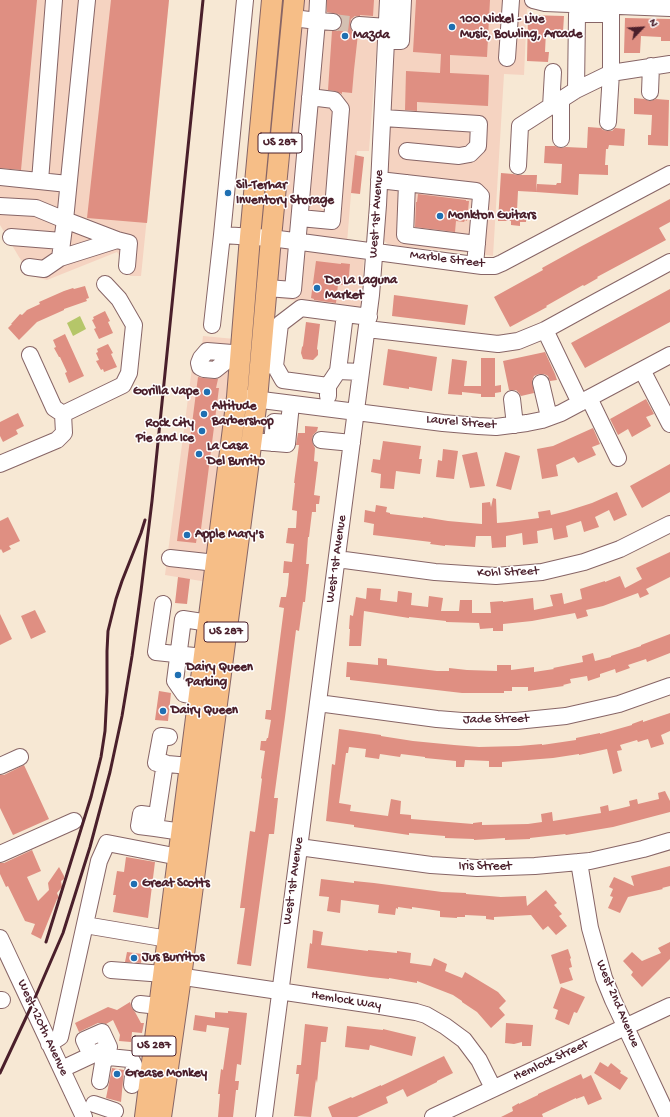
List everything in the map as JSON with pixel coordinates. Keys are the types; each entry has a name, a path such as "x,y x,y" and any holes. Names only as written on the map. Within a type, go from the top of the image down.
{"main road":[{"name":"US 287","path":"145,1117 160,1006 172,975 168,938 237,397 236,353 250,237 272,0"},
{"name":"US 287","path":"161,1117 172,975 257,400 268,365 272,323 267,288 294,9"}],"street":[{"path":"40,181 54,0"},
{"path":"60,258 87,0"},
{"path":"212,325 245,0"},
{"path":"267,288 293,290 318,0"},
{"name":"West 1st Avenue","path":"264,1117 372,295 388,0"},
{"path":"359,25 387,34 401,41 402,0"},
{"path":"507,58 511,0"},
{"path":"533,0 545,3 670,8"},
{"path":"294,9 317,21 333,22"},
{"path":"576,90 577,14 611,14 611,73 608,122"},
{"path":"518,166 520,126 576,90 611,73 670,64"},
{"path":"650,92 651,66"},
{"path":"553,72 561,139"},
{"path":"300,218 332,221 341,109 334,100 310,97"},
{"path":"382,118 479,124 478,146 470,154 459,156 406,151"},
{"name":"Marble Street","path":"222,235 271,238 475,265 495,266 670,174"},
{"path":"0,177 68,184"},
{"path":"379,180 476,191 482,196 475,265"},
{"path":"403,255 407,183"},
{"path":"0,206 36,208 117,240 129,243 128,266"},
{"path":"404,235 477,244"},
{"path":"11,237 62,241"},
{"path":"29,267 44,270 60,258 117,240"},
{"path":"272,323 301,308 345,314 368,323 498,344 518,341 545,330 670,262"},
{"path":"63,414 122,385 129,373 134,325 119,299 106,284"},
{"path":"328,408 328,386 338,371 345,314"},
{"path":"545,330 618,458"},
{"path":"207,351 199,363 200,367 211,370 215,370 236,353"},
{"path":"30,355 54,408 63,414"},
{"name":"Laurel Street","path":"237,397 478,426 496,427 527,424 561,413 670,355"},
{"path":"268,365 283,380 328,386"},
{"path":"642,370 670,424"},
{"path":"338,371 362,372"},
{"path":"252,441 272,443 274,422 289,423 283,380"},
{"path":"541,383 549,417"},
{"path":"512,399 515,425"},
{"path":"0,464 57,440 64,434 63,414"},
{"path":"321,440 352,443"},
{"name":"Kohl Street","path":"337,559 435,572 496,576 542,572 584,562 620,549 670,524"},
{"path":"170,558 216,563"},
{"path":"163,604 156,652 204,657"},
{"path":"199,697 184,694 175,681 184,614 209,623"},
{"name":"Jade Street","path":"318,703 462,721 516,721 566,716 619,704 670,686"},
{"path":"169,737 161,736 156,763 190,766"},
{"path":"0,766 20,757"},
{"path":"165,763 156,822 182,832"},
{"path":"0,854 74,822"},
{"name":"Iris Street","path":"299,847 452,867 478,868 535,866 590,861 643,849 670,841"},
{"path":"50,1044 60,1037 100,861 107,843 179,857"},
{"name":"West 2nd Avenue","path":"579,862 590,928 597,956 613,1000 668,1117"},
{"path":"85,925 168,938"},
{"name":"West 120th Avenue","path":"0,938 6,967 50,1044 84,1117"},
{"name":"Hemlock Way","path":"111,970 172,975 380,1006 426,1015 445,1026 464,1040 479,1060 493,1088"},
{"path":"140,1004 160,1006"},
{"name":"Hemlock Street","path":"433,1117 670,1006"},
{"path":"62,1069 91,1055"},
{"path":"100,1081 103,1063 106,1059 109,1057 129,1059 134,1065 132,1085"},
{"path":"94,1104 115,1111"}],"shaded area":[{"path":"0,0 169,0 141,276 130,276 117,252 47,280 36,277 28,270 19,257 0,225"},
{"path":"303,0 380,0 369,151 357,151 351,194 346,255 364,257 361,308 274,298"},
{"path":"397,0 670,0 566,10 527,9 524,75 504,74 493,256 398,246 388,244 384,241"},
{"path":"203,336 235,339 207,582 165,575 193,360 201,354"}],"green space":[{"path":"80,316 86,329 73,336 67,323"}],"building":[{"path":"0,0 37,0 21,170 0,168"},
{"path":"111,0 169,0 147,223 87,218"},
{"name":"Mazda","path":"327,0 374,0 373,16 360,15 351,19 351,29 353,33 358,34 352,93 342,92 342,94 328,90 332,31 337,31 341,28 342,22 341,17 338,14 327,12"},
{"path":"416,0 490,0 487,57 450,55 450,73 489,75 488,106 417,102 417,111 405,110 406,71 440,73 441,54 413,52"},
{"path":"528,15 564,16 563,32 546,31 545,52 549,52 548,62 527,61"},
{"path":"625,18 670,19 670,41 661,41 661,37 641,36 640,53 624,53"},
{"path":"634,98 650,101 656,99 669,100 668,146 648,145 648,135 651,135 652,115 634,114"},
{"path":"588,127 601,128 608,131 612,131 615,128 625,129 624,146 609,145 608,149 606,149 605,165 608,165 608,175 579,174 578,195 536,192 537,184 556,185 557,183 561,183 562,164 544,163 545,146 555,146 561,148 587,148"},
{"path":"355,155 364,157 360,194 351,193"},
{"path":"501,173 537,175 536,192 518,191 517,211 521,212 521,214 526,214 526,222 520,222 520,226 511,225 511,221 498,221"},
{"name":"Monkton Guitars","path":"418,194 469,201 467,221 456,221 455,232 415,227 416,202"},
{"path":"670,199 670,222 659,228 666,240 597,277 598,278 510,327 494,297 543,270 542,268"},
{"path":"316,261 350,264 348,286 338,284 336,303 314,300 311,298"},
{"path":"85,286 89,298 86,299 87,301 64,309 37,322 19,340 8,328 20,314 22,315 27,310 40,304 39,302 64,291"},
{"path":"670,289 670,322 585,368 571,343"},
{"path":"394,295 468,305 465,325 392,316"},
{"path":"105,311 110,321 108,322 113,333 99,339 94,329 96,328 92,320 94,319 93,317"},
{"path":"306,322 320,324 317,349 318,355 313,360 303,359 301,353"},
{"path":"65,334 84,376 69,383 65,373 67,372 54,348 56,347 53,340"},
{"path":"108,344 113,353 111,354 117,367 104,372 103,369 101,370 96,361 99,360 96,353 98,352 97,349"},
{"path":"388,349 437,357 432,391 383,385"},
{"path":"545,352 557,380 550,381 548,376 539,374 534,376 532,381 534,393 521,396 516,390 509,390 503,361"},
{"path":"481,358 495,358 495,386 501,385 501,392 495,393 495,397 481,397 481,394 462,392 462,395 448,394 452,359 467,361 464,386 481,386"},
{"path":"198,377 218,379 216,388 219,388 201,529 198,529 196,543 177,541"},
{"path":"646,399 654,414 646,417 651,426 632,437 628,429 618,435 610,419"},
{"path":"18,413 24,426 16,430 18,434 3,442 0,436 0,422"},
{"path":"305,426 318,427 312,439 315,448 314,461 318,462 314,495 320,496 319,504 316,504 316,512 312,512 308,537 306,564 309,564 305,602 303,602 299,631 296,630 274,798 278,798 274,834 269,834 251,966 237,964 245,908 240,908 250,831 255,832 262,779 265,751 260,750 261,741 266,741 268,738 271,720 265,719 266,710 271,710 284,608 279,607 281,597 286,597 288,585 289,573 283,573 284,561 292,562 294,544 286,543 288,528 296,528 297,511 292,510 299,445 296,445 298,433 305,433"},
{"path":"593,428 600,444 592,447 596,455 578,463 574,457 556,465 558,476 542,479 537,449 553,446"},
{"path":"383,441 421,446 419,459 422,459 420,474 396,471 394,489 380,488 381,474 371,472 373,459 380,460"},
{"path":"443,449 458,451 454,479 436,477 438,460 442,461"},
{"path":"477,452 485,486 470,488 462,455"},
{"path":"505,452 520,456 511,490 496,486"},
{"path":"670,464 670,492 642,508 630,486"},
{"path":"617,492 627,515 614,521 609,510 595,517 599,527 584,532 581,521 566,526 568,537 554,540 552,528 537,531 538,543 523,545 522,533 506,536 506,547 492,548 491,536 476,536 475,547 430,544 431,542 373,535 374,524 364,522 365,510 375,512 376,505 387,507 386,512 390,514 482,524 482,503 490,502 491,507 493,498 496,499 497,523 509,522 539,518 538,512 550,510 551,515 567,511 592,503"},
{"path":"8,517 20,541 9,546 11,549 3,553 1,549 0,550 0,521"},
{"path":"670,552 670,577 646,589 649,594 640,598 638,593 603,606 586,610 588,616 577,619 575,613 532,621 503,624 503,631 493,631 493,628 480,629 479,623 446,622 364,611 361,646 349,646 350,615 353,616 356,597 366,599 367,588 381,589 380,600 397,602 398,591 412,593 411,605 428,607 429,596 443,598 441,611 459,611 460,600 472,600 472,613 491,613 490,602 503,602 533,598 534,610 553,606 550,595 562,593 564,604 582,599 580,589 620,576 625,588 642,579 636,568"},
{"path":"178,577 190,579 187,604 175,603"},
{"path":"35,610 46,632 31,639 21,616"},
{"path":"0,614 12,639 0,645"},
{"path":"670,634 670,653 647,662 646,659 628,665 630,668 616,673 615,669 600,674 600,677 588,681 587,676 570,679 571,683 563,685 564,686 528,691 528,687 512,687 512,691 504,691 504,693 462,693 350,680 350,677 346,677 347,662 378,665 378,658 387,659 387,665 437,671 449,671 449,668 497,671 497,665 511,665 511,670 534,667 534,672 583,662 582,656 593,653 595,661 611,657"},
{"name":"Dairy Queen","path":"159,691 171,693 168,721 155,720"},
{"path":"670,713 670,731 661,735 664,744 651,748 648,739 638,742 637,740 620,745 622,750 617,751 622,771 613,774 607,749 579,755 502,762 502,767 489,767 489,761 465,760 464,767 456,767 456,761 401,754 400,757 380,754 379,759 365,757 366,749 349,747 348,753 346,753 339,803 351,805 350,811 388,816 391,799 401,801 400,814 411,815 411,819 473,824 482,822 482,825 528,824 542,822 541,814 552,812 553,821 601,813 600,807 608,805 609,811 630,806 629,801 637,799 638,804 659,799 658,793 665,791 670,801 670,812 613,827 566,835 505,840 505,838 474,840 445,838 445,836 409,833 409,835 354,827 354,825 326,821 332,764 335,765 339,729 413,741 479,747 542,745 576,740 576,738 600,734"},
{"path":"24,765 49,819 13,835 0,808 0,775 4,775"},
{"path":"32,850 41,871 27,877 38,901 49,890 48,883 59,867 64,876 64,879 61,881 62,887 57,893 59,898 57,899 41,939 31,934 35,924 25,921 8,886 6,887 0,874 0,863 4,863"},
{"name":"Great Scotts","path":"126,857 155,862 148,918 113,912 116,895 113,895 117,871 124,872"},
{"path":"670,866 670,886 628,897 620,913 608,908 613,897 610,896 613,889 609,887 614,877 634,886 631,876"},
{"path":"321,879 354,883 354,881 374,883 442,892 501,897 526,896 527,906 546,890 557,903 554,905 562,914 559,916 567,926 556,935 548,926 543,930 531,915 494,917 494,920 486,919 486,916 465,915 465,917 457,918 440,917 440,911 412,907 412,909 398,907 398,909 396,908 395,915 378,913 379,905 341,900 340,913 327,911 329,897 319,896"},
{"path":"313,930 323,932 321,945 368,951 397,953 397,951 411,953 410,963 431,966 434,958 447,964 445,971 462,978 465,972 498,992 506,1001 499,1008 505,1015 491,1028 477,1012 453,995 417,981 417,983 307,968"},
{"path":"670,942 670,959 642,987 631,975 633,972 623,961 632,952 642,961 661,953 658,948"},
{"path":"568,949 572,967 569,968 573,980 560,984 551,955"},
{"name":"Jus Burritos","path":"127,952 142,954 141,963 125,962"},
{"path":"561,987 585,997 577,1013 574,1012 569,1025 555,1019 558,1010 553,1008"},
{"path":"130,1002 141,1023 144,1023 142,1033 132,1032 131,1042 119,1041 120,1035 113,1020 106,1024 98,1023 79,1032 75,1023 108,1007 117,1010"},
{"path":"228,1011 247,1013 241,1065 237,1064 235,1081 239,1081 238,1090 236,1090 233,1117 218,1117 220,1094 218,1094 221,1069 223,1070 229,1028 207,1025 206,1032 193,1030 195,1015 215,1018 215,1012 228,1013"},
{"path":"506,1023 533,1025 531,1046 522,1046 522,1042 514,1044 505,1043"},
{"path":"305,1024 328,1027 326,1042 321,1042 317,1083 316,1079 311,1117 294,1116 299,1074 296,1074 297,1065 301,1065"},
{"path":"347,1026 383,1029 416,1037 412,1056 370,1045 369,1050 345,1047"},
{"path":"444,1056 453,1073 437,1082 407,1097 403,1089 386,1097 388,1103 357,1117 332,1117 328,1107 381,1086"},
{"path":"600,1062 608,1067 611,1063 621,1071 620,1073 628,1078 620,1090 594,1073"},
{"path":"112,1068 124,1070 121,1102 106,1098"},
{"path":"581,1074 583,1079 591,1075 602,1099 588,1105 584,1096 576,1098 542,1114 543,1117 501,1117 513,1111 512,1107 519,1103"}],"tunnel":[{"path":"333,22 359,25"}],"railway":[{"path":"0,1073 63,933 90,847 110,772 122,716 132,656 152,501 203,0"},
{"path":"46,942 91,797 101,757 105,731 108,631 116,599 145,520"}],"place":[{"name":"100 Nickel - Live Music, Bowling, Arcade","path":"452,27"},
{"name":"Mazda","path":"345,36"},
{"name":"Sil-Terhar Inventory Storage","path":"228,193"},
{"name":"Monkton Guitars","path":"440,216"},
{"name":"De La Laguna Market","path":"317,288"},
{"name":"Gorilla Vape","path":"207,392"},
{"name":"Altitude Barbershop","path":"204,414"},
{"name":"Rock City Pie and Ice","path":"202,431"},
{"name":"La Casa Del Burrito","path":"199,454"},
{"name":"Apple Mary's","path":"187,535"},
{"name":"Dairy Queen Parking","path":"178,675"},
{"name":"Dairy Queen","path":"163,711"},
{"name":"Great Scotts","path":"134,884"},
{"name":"Jus Burritos","path":"134,958"},
{"name":"Grease Monkey","path":"117,1074"}]}
